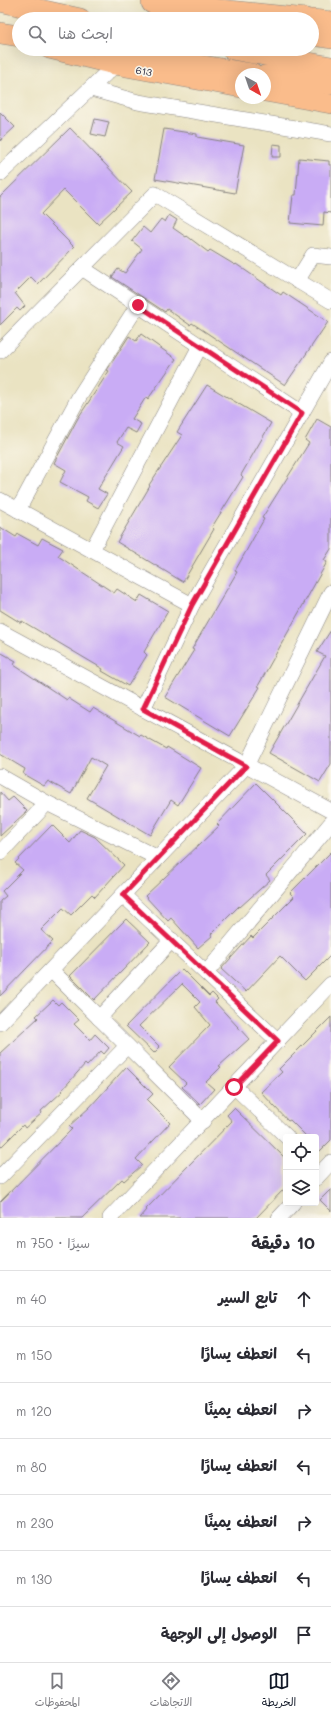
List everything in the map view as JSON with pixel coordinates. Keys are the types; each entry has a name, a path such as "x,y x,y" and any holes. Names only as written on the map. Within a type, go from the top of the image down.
{"highway":[{"path":"0,1 49,12"},
{"path":"146,2 197,12"},
{"path":"146,2 240,12"},
{"path":"319,21 331,22"},
{"path":"0,32 12,35"},
{"path":"319,36 331,38"},
{"path":"143,56 235,71"},
{"path":"270,56 331,67"},
{"path":"271,77 331,84"}],"main road":[{"path":"0,37 12,40"},
{"name":"613","path":"78,56 115,65 235,87"},
{"path":"271,93 331,104"}],"street":[{"path":"0,174 115,65"},
{"path":"91,89 138,102 331,134"},
{"path":"0,351 155,194 331,301"},
{"path":"297,281 313,255 331,257"},
{"path":"82,268 302,413"},
{"path":"18,510 79,397 138,305"},
{"path":"92,550 200,346"},
{"path":"143,709 192,605 331,362"},
{"path":"0,500 192,605"},
{"path":"0,1023 246,766 331,592"},
{"path":"0,631 331,811"},
{"path":"0,776 46,803 158,858"},
{"path":"0,853 46,803"},
{"path":"206,973 331,823"},
{"path":"123,895 278,1041"},
{"path":"100,1018 172,940"},
{"path":"51,970 203,1121"},
{"path":"110,1218 331,984"},
{"path":"0,1178 127,1046"},
{"path":"234,1087 284,1134"}],"building":[{"path":"0,112 15,127 0,141"},
{"path":"95,119 109,122 105,137 91,134"},
{"path":"70,128 132,192 98,224 64,190 41,214 74,247 38,284 31,277 15,293 25,306 20,311 17,308 0,325 0,197"},
{"path":"164,129 197,134 197,137 244,145 235,193 155,179"},
{"path":"273,144 281,145 281,157 272,157"},
{"path":"299,158 329,161 329,165 331,165 331,213 324,212 323,226 290,223 293,195 296,195"},
{"path":"169,215 177,220 173,228 186,237 187,236 208,252 210,250 235,265 236,264 281,295 283,292 328,322 285,385 192,323 190,325 167,309 165,312 112,277 118,269 125,273 142,249 132,241 143,227 150,233 161,219 165,222"},
{"path":"141,334 176,359 148,399 146,397 132,419 141,424 136,433 126,428 117,442 124,446 98,489 107,494 98,508 86,501 88,497 60,482 66,470 54,463 78,418 109,371 107,370 129,336 136,341"},
{"path":"207,385 271,423 241,475 243,477 212,527 214,529 183,582 117,542 150,486 149,485 182,435 177,432"},
{"path":"317,419 331,427 331,549 324,560 327,562 258,686 260,687 230,736 165,697 194,650 192,649 237,572 235,571 264,519 262,518 309,443 305,440"},
{"path":"0,527 16,537 18,534 38,545 42,538 63,549 58,556 114,593 117,589 137,602 141,595 168,611 144,652 147,655 128,686 102,671 103,669 22,621 21,623 0,610"},
{"path":"331,630 331,764 320,782 269,753 325,656 317,652"},
{"path":"0,652 16,661 14,665 67,700 68,698 90,712 93,708 140,736 141,735 166,749 167,747 201,768 178,805 171,800 150,835 87,798 106,766 91,757 71,794 48,781 44,786 23,774 25,769 0,754"},
{"path":"256,783 307,834 266,875 270,880 240,907 239,906 211,934 212,936 198,948 171,918 168,921 145,896 219,826 217,824"},
{"path":"0,792 8,801 13,797 27,811 0,836"},
{"path":"52,825 70,843 80,830 95,837 124,865 95,897 92,894 71,915 63,908 41,930 53,941 0,996 0,901 6,896 2,891 23,870 15,863"},
{"path":"331,852 331,955 305,981 280,956 246,992 221,969 251,936 253,938 294,897 290,893"},
{"path":"126,919 150,942 94,1000 70,976"},
{"path":"182,969 209,996 212,993 218,999 215,1002 249,1039 219,1066 221,1067 206,1082 214,1089 200,1104 182,1087 186,1083 169,1067 210,1025 195,1007 200,1002 182,984 139,1026 160,1047 154,1053 126,1026"},
{"path":"53,1000 58,1005 61,1002 79,1020 74,1024 90,1040 95,1034 109,1048 104,1054 101,1051 87,1066 85,1064 62,1090 63,1091 41,1111 42,1113 25,1128 23,1125 0,1148 0,1053 38,1018 36,1016"},
{"path":"331,1017 331,1140 320,1151 319,1134 304,1134 290,1120 288,1121 261,1092 282,1072 279,1069"},
{"path":"126,1067 153,1094 147,1100 170,1123 136,1159 142,1165 124,1181 122,1179 82,1218 0,1218 0,1202 72,1129 69,1126 90,1107"},
{"path":"234,1108 283,1156 283,1190 256,1218 140,1218 147,1210 146,1209 232,1121 227,1115"},
{"path":"331,1189 331,1211 320,1200"}],"route":[{"path":"138,305 302,413 192,605 143,709 246,766 123,895 278,1041 234,1087"}]}
